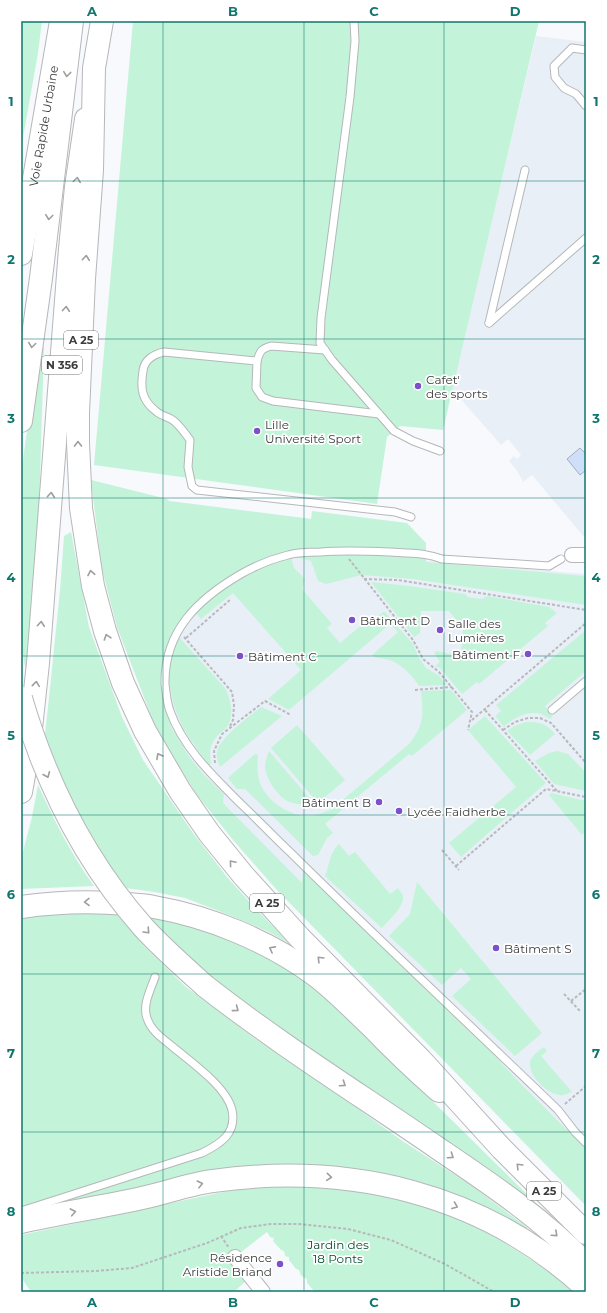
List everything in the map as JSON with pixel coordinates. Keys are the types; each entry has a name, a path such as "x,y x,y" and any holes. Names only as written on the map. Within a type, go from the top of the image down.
{"highway":[{"name":"Voie Rapide Urbaine","path":"21,254 61,21"},
{"path":"21,421 40,286 72,21"},
{"path":"94,68 102,21"},
{"name":"N 356","path":"21,792 29,747 38,663 76,187 94,68"},
{"name":"A 25","path":"94,68 92,178 84,279 78,413 79,477 84,529 93,586 105,631 123,683 145,731 168,772 194,813 226,855 279,916 421,1060 502,1149 586,1233"},
{"name":"A 25","path":"21,698 35,742 52,785 69,821 117,895 144,928 206,986 264,1029 500,1191 539,1221 586,1264"},
{"path":"21,898 38,895 53,903"},
{"path":"21,907 53,903 101,902 164,909 227,927 284,955 315,975 331,988 412,1067 502,1149"},
{"path":"21,1222 142,1198 212,1181 271,1175 305,1175 351,1179 402,1188 468,1211 530,1244 567,1271 586,1288"}],"street":[{"path":"566,557 586,555"},
{"path":"234,1257 263,1292"}],"lane":[{"path":"354,21 355,41 350,97 321,318 320,343 332,360 394,431 413,441 440,451"},
{"path":"586,50 572,48 554,66 555,77 564,88 576,94 586,106"},
{"path":"525,170 489,323 586,238"},
{"path":"325,350 271,346 264,348 260,352 257,361 256,388 262,397 273,401 379,414"},
{"path":"257,361 164,352 156,354 149,359 143,367 141,382 143,396 148,404 158,413 173,420 190,440 188,467 192,486 197,490 395,512 411,517"},
{"path":"566,557 549,566 442,559 430,554 416,553 342,551 290,554 266,562 243,573 218,589 193,609 176,633 170,647 165,668 169,710 189,747 219,782 558,1110 575,1132 586,1143"},
{"path":"552,710 586,681"},
{"path":"21,1211 202,1153 225,1139 231,1129 234,1117 231,1105 224,1093 214,1082 152,1029 146,1017 147,999 155,977"}],"path":[{"path":"342,551 413,640 423,659 439,672 472,712 468,730"},
{"path":"364,579 398,580 586,610"},
{"path":"186,638 231,599"},
{"path":"471,721 586,623"},
{"path":"176,633 186,638 232,692 234,705 230,728"},
{"path":"415,690 452,687"},
{"path":"219,782 224,776 217,769 214,760 214,751 222,734 265,701 291,715"},
{"path":"485,710 557,791"},
{"path":"503,730 515,722 528,718 540,718 551,722 586,763"},
{"path":"456,866 546,789 586,797"},
{"path":"442,850 459,870"},
{"path":"571,1001 586,988"},
{"path":"564,994 580,1011"},
{"path":"558,1110 586,1087 582,1083"},
{"path":"21,1273 96,1271 132,1268 207,1243 240,1228 271,1224 299,1224 348,1229 391,1240 445,1264 494,1292"}],"shaded area":[{"path":"536,36 586,42 586,535 584,537 532,475 523,482 518,472 509,461 514,456 517,459 521,455 508,439 501,445 452,389"},
{"name":"Lycée Faidherbe","path":"91,480 167,499 169,501 312,519 396,558 586,574 586,1167 200,798 152,718 117,627 102,569"}],"green space":[{"path":"21,21 42,21 38,53 21,149"},
{"path":"133,21 539,21 443,430 400,426 387,437 377,504 94,465"},
{"path":"44,347 39,510 26,673 21,643 21,473 39,348"},
{"path":"91,480 167,499 169,501 311,519 312,511 407,523 426,543 426,562 586,576 586,605 413,579 361,575 326,584 318,581 311,561 291,556 294,568 305,579 302,589 332,624 327,628 340,643 370,618 373,621 385,612 413,644 418,656 426,668 438,675 447,685 419,686 410,674 399,665 390,660 378,658 372,655 398,632 390,624 289,710 268,699 301,670 233,593 201,619 196,613 181,629 179,637 225,688 229,697 231,713 229,724 212,744 210,753 211,764 209,766 184,730 174,706 168,677 165,677 161,690 171,727 190,758 205,776 224,794 223,803 302,883 303,869 493,1054 586,1149 586,1206 276,889 233,840 197,795 162,739 152,718 117,627 102,569"},
{"path":"71,532 89,627 122,717 143,760 193,833 227,877 290,944 267,931 185,898 126,888 117,878 103,857 66,794 44,742 60,590 64,536"},
{"path":"371,582 465,594 468,597 482,599 487,596 549,607 557,613 545,623 548,626 479,684 477,682 462,694 440,668 435,666 440,662 434,653 436,651 461,656 463,628 449,611 421,611 420,633 414,637"},
{"path":"586,630 586,671 545,706 553,716 550,719 541,714 526,714 516,718 504,727 495,716 501,711 496,705"},
{"path":"451,690 467,710 412,756 409,754 325,824 333,833 327,838 318,855 313,856 245,789 237,789 228,778 255,754 258,755 258,776 260,783 263,790 278,806 291,813 305,816 326,812 332,809 409,744 418,730 422,719 421,691"},
{"path":"261,707 282,716 220,767 217,760 217,752 223,740"},
{"path":"485,716 546,783 461,857 449,843 516,787 468,730"},
{"path":"526,722 542,724 548,727 555,734 530,755 507,731 514,726"},
{"path":"297,725 345,780 318,803 271,748"},
{"path":"269,751 315,805 287,801 276,791 267,777 265,767"},
{"path":"557,751 568,754 586,773 586,791 554,784 535,761 549,753"},
{"path":"38,785 63,837 94,886 21,889 21,859 32,817"},
{"path":"551,793 586,801 586,831 582,835 549,795"},
{"path":"339,844 349,856 355,852 390,894 398,888 403,895 403,900 399,909 382,928 325,876 331,855"},
{"path":"417,882 542,1033 515,1056 452,996 471,979 461,968 442,985 389,936 410,914"},
{"path":"113,910 144,946 186,987 254,1038 326,1086 404,1142 469,1184 527,1227 525,1232 467,1202 241,1170 21,1209 21,918 45,913"},
{"path":"146,914 205,930 257,951 299,976 329,999 542,1209 541,1212 229,993 180,952"},
{"path":"544,1047 547,1051 541,1056 572,1092 563,1095 555,1094 540,1084 532,1073 530,1068 531,1060"},
{"name":"Jardin des 18 Ponts","path":"315,1186 344,1189 399,1200 452,1217 477,1228 533,1261 563,1282 573,1292 314,1291 307,1283 307,1279 302,1276 299,1270 296,1269 289,1260 289,1257 285,1256 284,1251 281,1250 273,1241 274,1238 270,1237 267,1232 231,1260 247,1280 234,1292 31,1292 23,1280 21,1281 21,1235 248,1188"}],"water":[{"path":"580,448 586,454 586,470 580,475 567,459"}],"place":[{"name":"Cafet' des sports","path":"418,386"},
{"name":"Lille Université Sport","path":"257,431"},
{"name":"Bâtiment D","path":"352,620"},
{"name":"Salle des Lumières","path":"440,630"},
{"name":"Bâtiment F","path":"528,654"},
{"name":"Bâtiment C","path":"240,656"},
{"name":"Bâtiment B","path":"379,802"},
{"name":"Lycée Faidherbe","path":"399,811"},
{"name":"Bâtiment S","path":"496,948"},
{"name":"Résidence Aristide Briand","path":"280,1264"}]}
